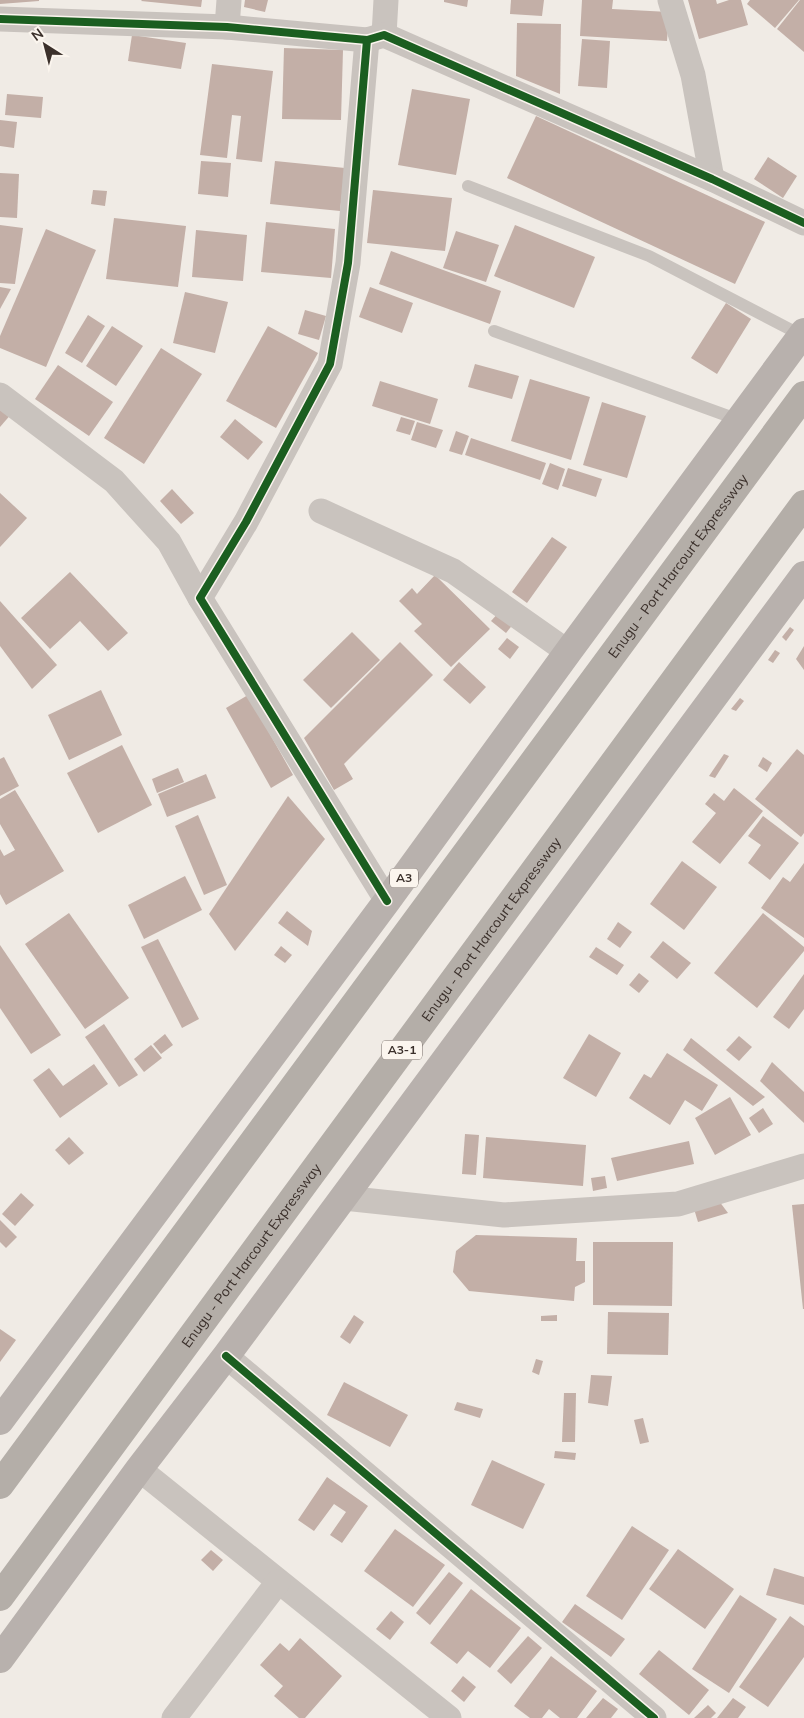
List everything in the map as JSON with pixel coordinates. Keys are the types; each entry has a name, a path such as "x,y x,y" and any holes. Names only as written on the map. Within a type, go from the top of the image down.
{"highway":[{"name":"Enugu - Port Harcourt Expressway","path":"0,1485 804,395"},
{"name":"Enugu - Port Harcourt Expressway","path":"0,1597 804,504"}],"main road":[{"name":"A3","path":"0,1421 387,901 803,334"},
{"path":"0,1659 138,1469 226,1356 344,1198 804,575"}],"street":[{"path":"228,27 229,0"},
{"path":"200,598 246,522 330,364 348,263 376,38 386,0"},
{"path":"670,0 693,75 712,180"},
{"path":"0,15 189,26"},
{"path":"0,19 228,27 376,38 712,180 804,223"},
{"path":"0,395 114,481 169,542 200,598 387,901"},
{"path":"322,510 453,571 568,652"},
{"path":"344,1198 504,1214 678,1204 804,1166"},
{"path":"226,1356 654,1718"},
{"path":"138,1469 217,1530 278,1582 449,1718"},
{"path":"174,1718 278,1582"}],"lane":[{"path":"468,186 649,256 803,334"},
{"path":"494,331 739,420"}],"building":[{"path":"0,0 39,0 39,1 0,4"},
{"path":"142,0 202,0 201,7"},
{"path":"245,0 268,0 265,12 244,7"},
{"path":"444,0 468,0 467,7 444,2"},
{"path":"511,0 544,0 542,16 510,14"},
{"path":"582,0 613,0 612,9 669,12 667,41 580,36"},
{"path":"688,0 716,0 717,4 729,0 741,0 748,25 699,39"},
{"path":"750,0 799,0 775,28 747,4"},
{"path":"800,0 804,0 804,52 777,29"},
{"path":"517,23 561,24 560,94 516,76"},
{"path":"132,35 186,43 181,69 128,61"},
{"path":"582,39 610,41 607,88 578,86"},
{"path":"284,48 343,50 341,120 282,119"},
{"path":"212,64 273,71 262,162 236,159 241,116 232,115 227,158 200,155"},
{"path":"412,89 470,99 456,175 398,165"},
{"path":"7,94 43,97 41,118 5,115"},
{"path":"536,116 765,222 735,284 507,178"},
{"path":"0,120 17,122 14,148 0,146"},
{"path":"768,157 797,176 783,198 754,179"},
{"path":"201,161 231,163 228,197 198,194"},
{"path":"275,161 345,168 340,211 270,204"},
{"path":"0,173 19,174 17,218 0,217"},
{"path":"93,190 107,191 105,206 91,204"},
{"path":"373,190 452,198 445,251 367,243"},
{"path":"114,218 186,226 178,287 106,279"},
{"path":"266,222 335,229 331,278 261,272"},
{"path":"0,225 23,228 15,284 0,283"},
{"path":"515,225 595,257 574,308 494,276"},
{"path":"46,229 96,250 46,367 0,348 0,336"},
{"path":"196,230 247,235 243,281 192,277"},
{"path":"456,231 499,245 486,282 443,268"},
{"path":"391,251 501,291 490,324 379,284"},
{"path":"0,287 11,289 0,309"},
{"path":"370,287 413,303 402,333 359,317"},
{"path":"185,292 228,302 215,353 173,343"},
{"path":"726,303 751,319 717,374 691,358"},
{"path":"305,310 326,316 319,340 298,334"},
{"path":"88,315 105,326 82,363 65,353"},
{"path":"112,326 143,346 116,386 86,366"},
{"path":"268,326 318,353 276,428 226,401"},
{"path":"161,348 202,374 144,464 104,438"},
{"path":"475,364 519,376 512,399 468,387"},
{"path":"58,365 113,402 89,436 35,399"},
{"path":"530,379 590,397 571,460 511,441"},
{"path":"380,381 438,399 430,424 372,406"},
{"path":"0,400 13,412 0,427"},
{"path":"602,402 646,416 627,478 583,465"},
{"path":"401,417 415,421 410,435 396,431"},
{"path":"235,419 263,442 248,460 220,437"},
{"path":"417,422 443,430 436,448 411,440"},
{"path":"456,431 469,436 462,455 449,451"},
{"path":"471,438 546,463 540,480 465,455"},
{"path":"550,463 565,469 558,490 542,484"},
{"path":"568,468 602,479 596,497 562,486"},
{"path":"172,489 194,513 181,524 160,501"},
{"path":"0,493 27,518 0,547"},
{"path":"552,537 567,547 527,603 512,592"},
{"path":"70,572 128,633 108,651 80,621 50,649 21,618"},
{"path":"435,575 490,629 451,667 414,631 422,624 399,601 412,588 417,594"},
{"path":"0,601 57,665 32,689 0,646"},
{"path":"500,611 514,623 506,633 491,621"},
{"path":"790,627 794,630 786,641 782,637"},
{"path":"352,632 380,660 331,708 303,680"},
{"path":"507,638 519,647 510,659 498,649"},
{"path":"400,642 433,675 344,764 353,779 334,790 304,738"},
{"path":"804,646 804,670 796,659"},
{"path":"775,650 780,653 773,663 768,660"},
{"path":"459,662 486,687 470,704 443,680"},
{"path":"101,690 122,735 69,760 48,715"},
{"path":"248,695 293,775 271,788 226,708"},
{"path":"740,698 744,701 736,711 731,709"},
{"path":"122,745 152,805 98,833 67,773"},
{"path":"797,749 804,755 804,833 801,837 755,799"},
{"path":"724,754 729,756 715,778 709,776"},
{"path":"4,757 19,786 0,796 0,759"},
{"path":"763,757 772,763 767,772 758,766"},
{"path":"178,768 184,782 157,793 152,779"},
{"path":"206,774 216,798 167,817 158,794"},
{"path":"734,788 763,811 720,864 692,842 716,813 705,804 714,793 724,801"},
{"path":"15,790 64,871 6,905 0,894 0,849 4,856 15,850 0,824 0,799"},
{"path":"288,796 325,839 235,951 209,914"},
{"path":"198,815 227,885 204,895 175,826"},
{"path":"763,816 799,843 770,880 748,863 761,845 748,836"},
{"path":"682,861 717,887 684,930 650,904"},
{"path":"804,863 804,938 761,908 783,877 790,882"},
{"path":"185,876 202,910 144,939 128,905"},
{"path":"287,911 312,931 308,946 278,923"},
{"path":"69,913 129,998 85,1029 25,944"},
{"path":"763,913 804,947 804,951 757,1008 714,973"},
{"path":"618,922 632,932 620,948 607,939"},
{"path":"158,939 199,1019 182,1028 141,947"},
{"path":"663,941 691,963 677,979 650,957"},
{"path":"0,945 61,1035 31,1054 0,1008"},
{"path":"281,946 292,955 285,963 274,955"},
{"path":"596,947 624,965 617,975 589,957"},
{"path":"639,973 649,981 639,993 629,985"},
{"path":"804,974 804,1009 789,1029 773,1017"},
{"path":"104,1024 138,1075 119,1087 85,1037"},
{"path":"165,1034 173,1045 161,1054 153,1044"},
{"path":"589,1034 621,1053 596,1097 563,1078"},
{"path":"739,1036 752,1047 739,1061 726,1050"},
{"path":"691,1038 765,1097 753,1106 683,1050"},
{"path":"151,1045 162,1058 144,1072 134,1059"},
{"path":"667,1053 718,1085 702,1111 685,1100 670,1125 629,1098 644,1074 651,1078"},
{"path":"772,1062 804,1092 804,1123 760,1081"},
{"path":"94,1064 108,1084 60,1118 33,1080 49,1068 63,1086"},
{"path":"730,1097 751,1135 715,1155 695,1118"},
{"path":"763,1108 773,1124 759,1133 749,1118"},
{"path":"465,1134 479,1135 476,1175 462,1174"},
{"path":"69,1137 84,1153 69,1165 55,1150"},
{"path":"486,1137 586,1145 583,1186 483,1178"},
{"path":"689,1141 694,1164 617,1181 611,1158"},
{"path":"605,1176 607,1188 593,1191 591,1178"},
{"path":"21,1193 34,1205 15,1226 2,1214"},
{"path":"719,1201 728,1213 698,1222 694,1209"},
{"path":"804,1204 804,1309 803,1309 792,1205"},
{"path":"0,1220 17,1237 6,1248 0,1242"},
{"path":"476,1235 577,1238 576,1261 585,1261 585,1282 575,1287 574,1301 469,1291 453,1272 456,1251"},
{"path":"593,1242 673,1242 672,1306 593,1305"},
{"path":"608,1312 669,1313 668,1355 607,1354"},
{"path":"354,1315 364,1322 350,1344 340,1337"},
{"path":"557,1315 557,1321 541,1321 541,1316"},
{"path":"0,1329 16,1340 0,1362"},
{"path":"536,1359 543,1361 539,1375 532,1372"},
{"path":"591,1375 612,1376 608,1406 588,1403"},
{"path":"344,1382 408,1415 390,1447 327,1415"},
{"path":"564,1393 576,1393 575,1442 562,1442"},
{"path":"457,1402 483,1409 480,1418 454,1410"},
{"path":"643,1418 649,1442 640,1444 634,1420"},
{"path":"555,1451 576,1453 575,1460 554,1458"},
{"path":"492,1460 545,1484 523,1529 471,1505"},
{"path":"327,1477 368,1506 342,1543 330,1535 346,1512 334,1504 314,1531 298,1520"},
{"path":"632,1526 669,1550 622,1620 586,1596"},
{"path":"395,1529 445,1565 413,1607 364,1571"},
{"path":"678,1549 734,1589 705,1629 649,1589"},
{"path":"211,1550 223,1560 213,1571 201,1560"},
{"path":"774,1568 804,1577 804,1605 766,1595"},
{"path":"449,1572 463,1583 430,1625 416,1613"},
{"path":"471,1589 521,1628 490,1668 468,1651 457,1664 430,1643"},
{"path":"740,1595 777,1619 729,1693 692,1669"},
{"path":"575,1604 625,1639 611,1657 562,1622"},
{"path":"391,1611 404,1622 390,1640 376,1629"},
{"path":"790,1616 804,1626 804,1657 768,1707 739,1687"},
{"path":"528,1636 542,1648 511,1684 497,1671"},
{"path":"300,1638 342,1676 305,1718 299,1718 274,1696 283,1686 260,1665 280,1643 289,1651"},
{"path":"659,1650 709,1690 689,1715 639,1674"},
{"path":"551,1656 597,1691 577,1718 560,1718 549,1709 542,1718 530,1718 514,1706"},
{"path":"463,1676 476,1687 464,1702 451,1691"},
{"path":"603,1698 618,1709 611,1718 586,1718"},
{"path":"733,1698 746,1707 738,1718 717,1718"},
{"path":"708,1705 716,1713 711,1718 694,1718"}],"cycle path":[{"path":"0,19 227,27 367,40 384,35 712,179 804,223"},
{"path":"367,40 348,263 330,364 246,522 200,598 387,901"},
{"path":"226,1356 654,1718"}]}
